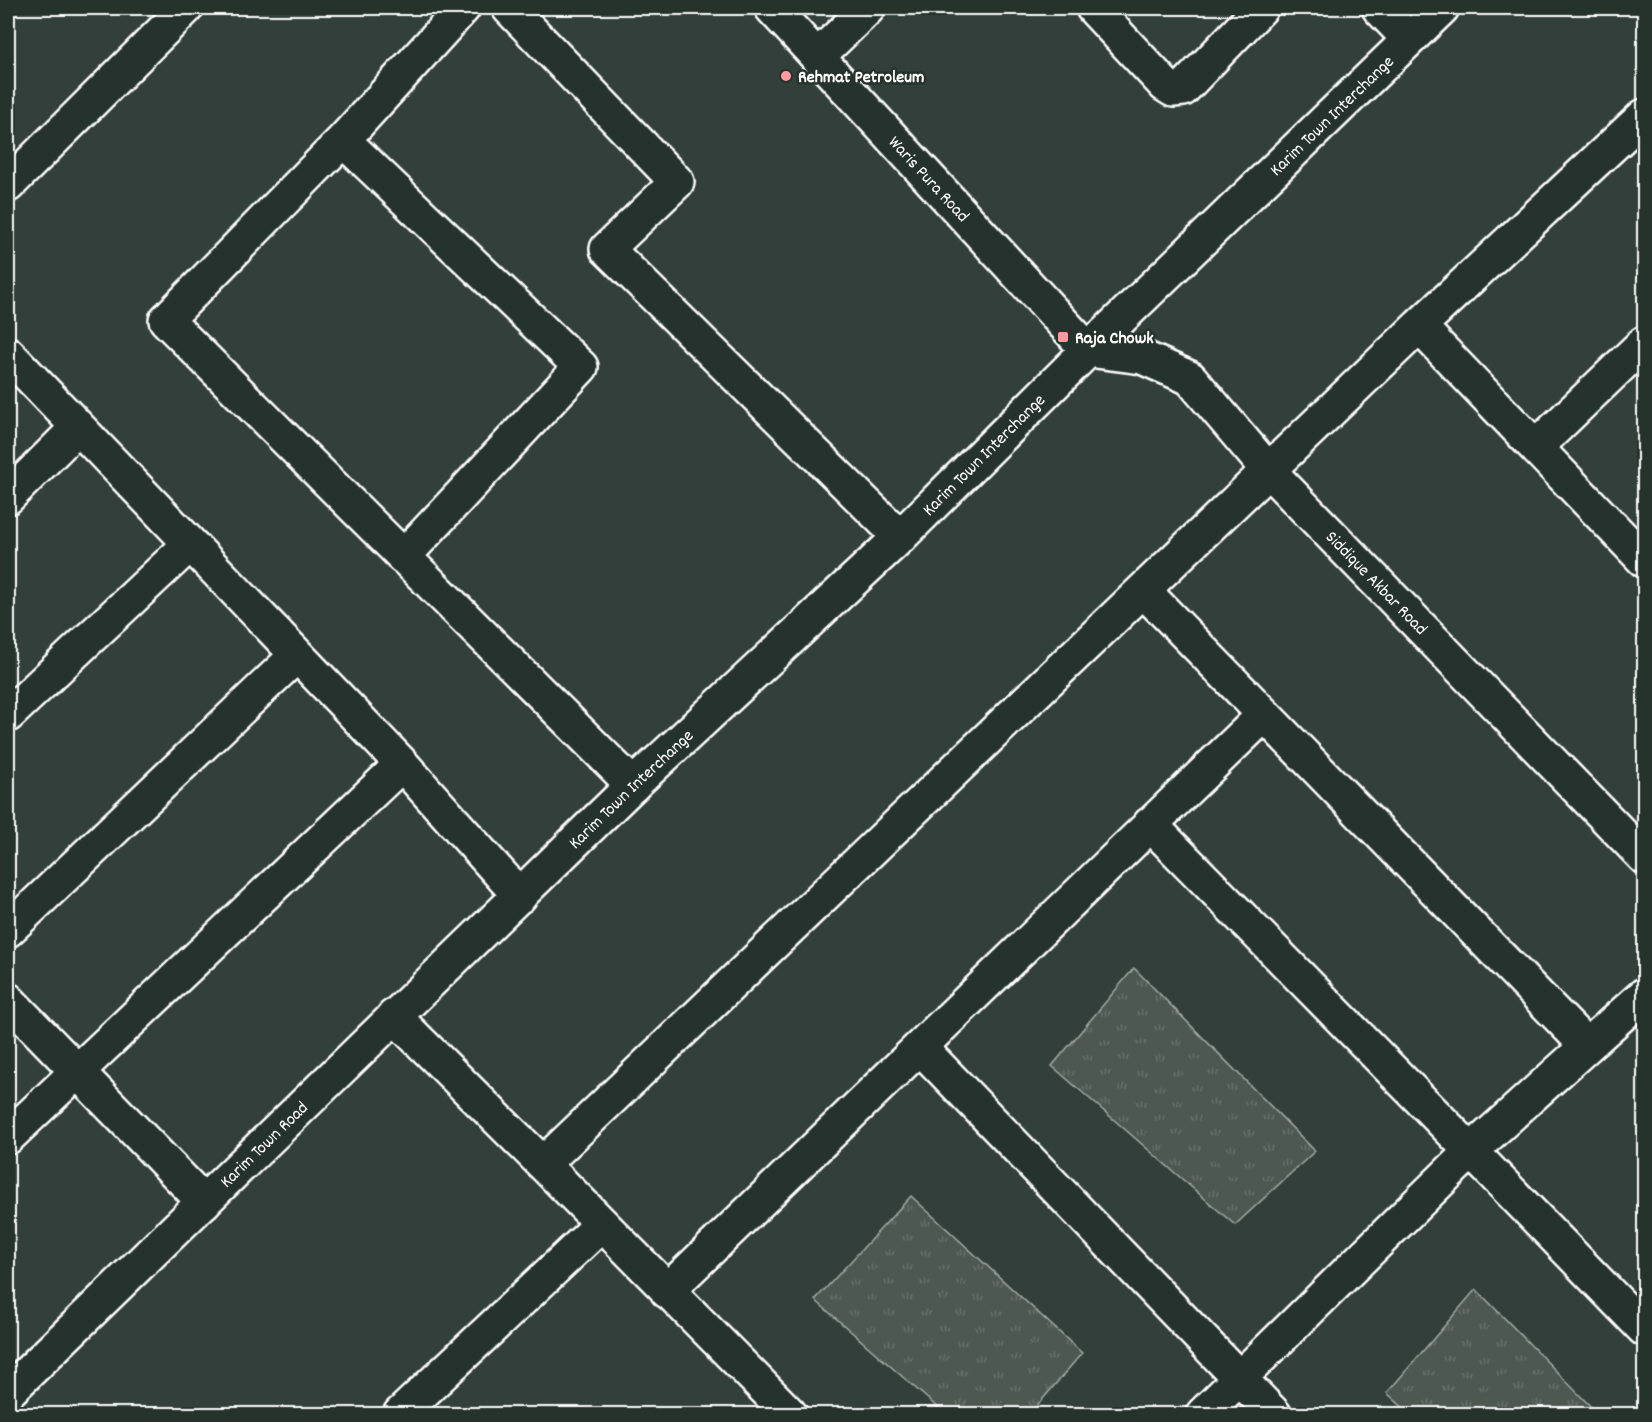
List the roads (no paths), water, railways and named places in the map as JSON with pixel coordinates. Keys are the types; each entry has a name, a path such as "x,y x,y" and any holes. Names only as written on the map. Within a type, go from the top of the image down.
{"street":[{"path":"8,185 186,8"},
{"path":"463,8 343,140 166,320 633,785"},
{"path":"509,8 677,182 607,249 900,537"},
{"name":"Waris Pura Road","path":"772,8 1088,350"},
{"path":"818,56 868,8"},
{"path":"1093,8 1165,85 1173,90 1183,89 1261,8"},
{"path":"1379,8 1409,39"},
{"name":"Karim Town Interchange","path":"520,896 633,785 900,537 1088,350 1442,8"},
{"path":"543,1164 1419,326 1644,116"},
{"path":"343,140 581,368 403,557"},
{"path":"1419,326 1644,560"},
{"path":"1536,447 1644,343"},
{"name":"Siddique Akbar Road","path":"1088,350 1142,357 1190,378 1268,470 1644,857"},
{"path":"8,354 402,764 520,896"},
{"path":"8,497 78,427"},
{"path":"8,715 190,544"},
{"path":"1143,590 1587,1046"},
{"path":"8,930 297,655"},
{"path":"667,1291 1264,715"},
{"path":"8,1137 402,764"},
{"path":"1150,824 1644,1329"},
{"name":"Karim Town Road","path":"8,1392 520,896"},
{"path":"1203,1414 1471,1151 1644,995"},
{"path":"8,1000 204,1202"},
{"path":"394,1016 790,1414"},
{"path":"920,1047 1274,1414"},
{"path":"419,1408 602,1224"}],"place":[{"name":"Rehmat Petroleum","path":"786,76"},
{"name":"Raja Chowk","path":"1063,337"}]}
